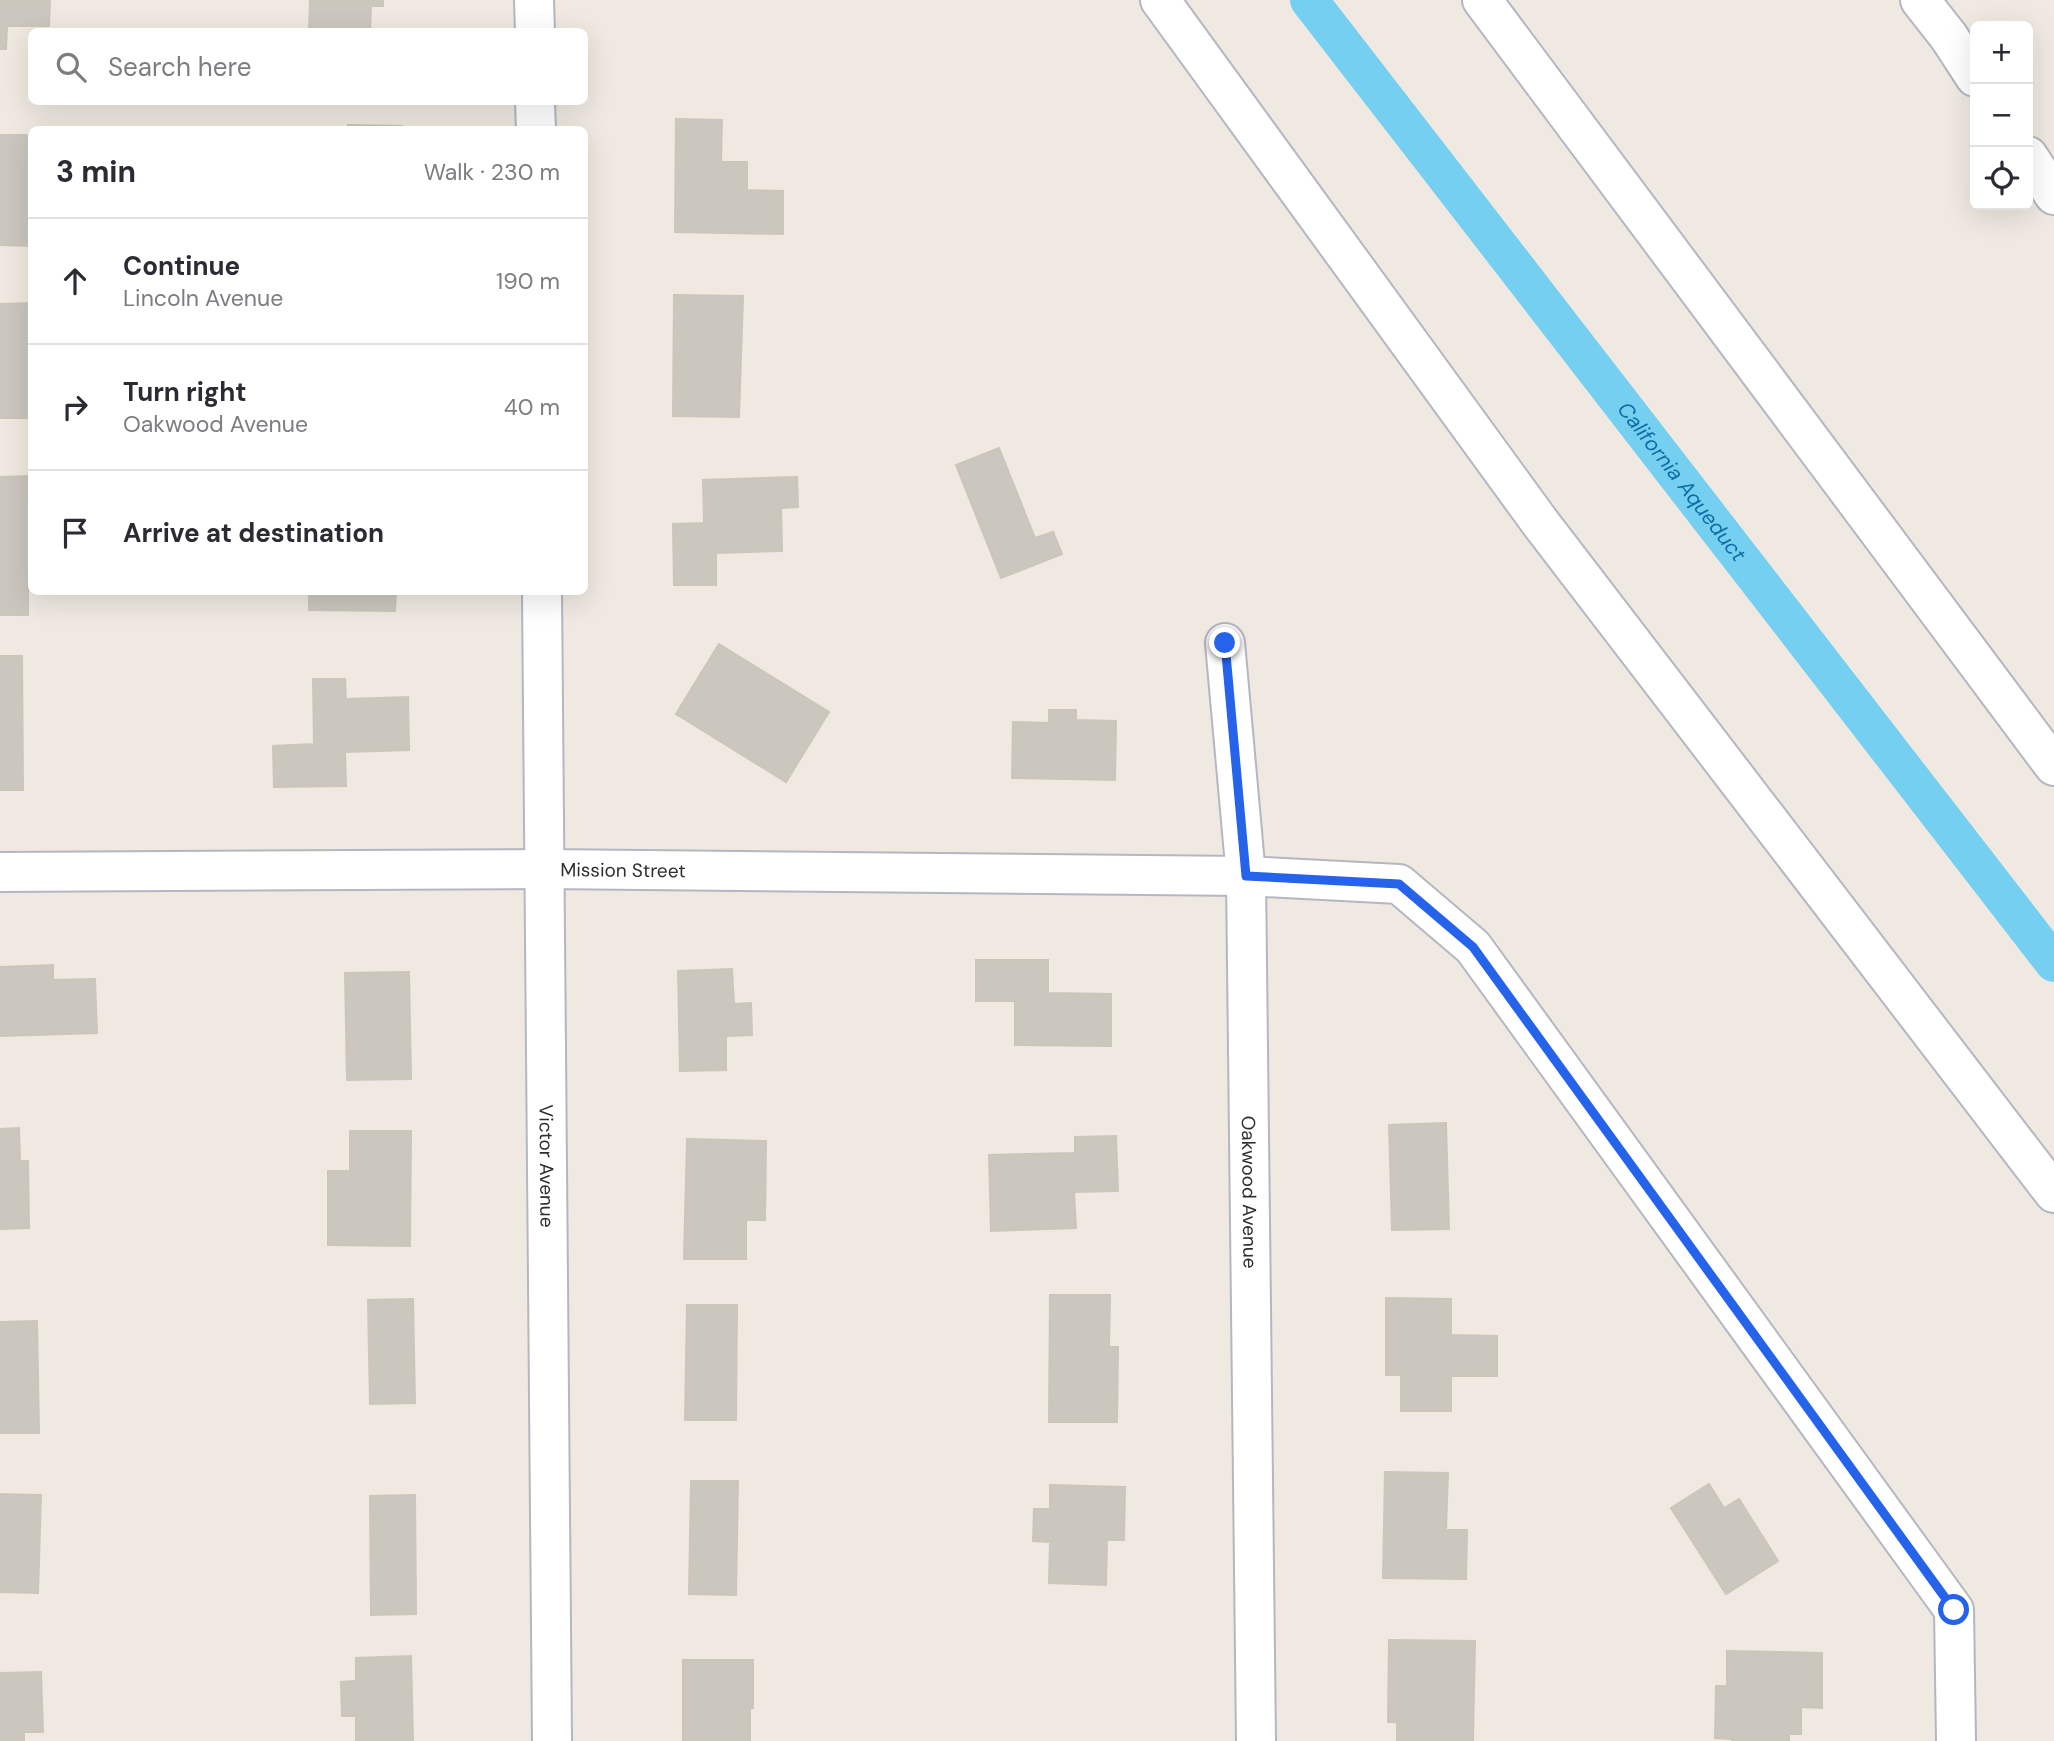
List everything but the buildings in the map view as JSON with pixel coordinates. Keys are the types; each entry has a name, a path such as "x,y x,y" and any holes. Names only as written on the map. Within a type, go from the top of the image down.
{"street":[{"path":"534,0 534,28"},
{"path":"1160,0 1539,521 2054,1193"},
{"path":"1482,0 2054,766"},
{"path":"1920,0 1970,69"},
{"path":"1949,0 1949,37"},
{"path":"535,105 536,126"},
{"path":"2033,164 2054,195"},
{"name":"Victor Avenue","path":"542,595 552,1741"},
{"name":"Oakwood Avenue","path":"1225,643 1246,876 1256,1741"},
{"name":"Mission Street","path":"0,872 545,869 1246,876 1399,884 1473,947 1954,1610 1956,1741"}],"waterway":[{"name":"California Aqueduct","path":"1309,0 2054,963"}],"route":[{"path":"1225,643 1246,876 1399,884 1473,947 1954,1610"}]}
